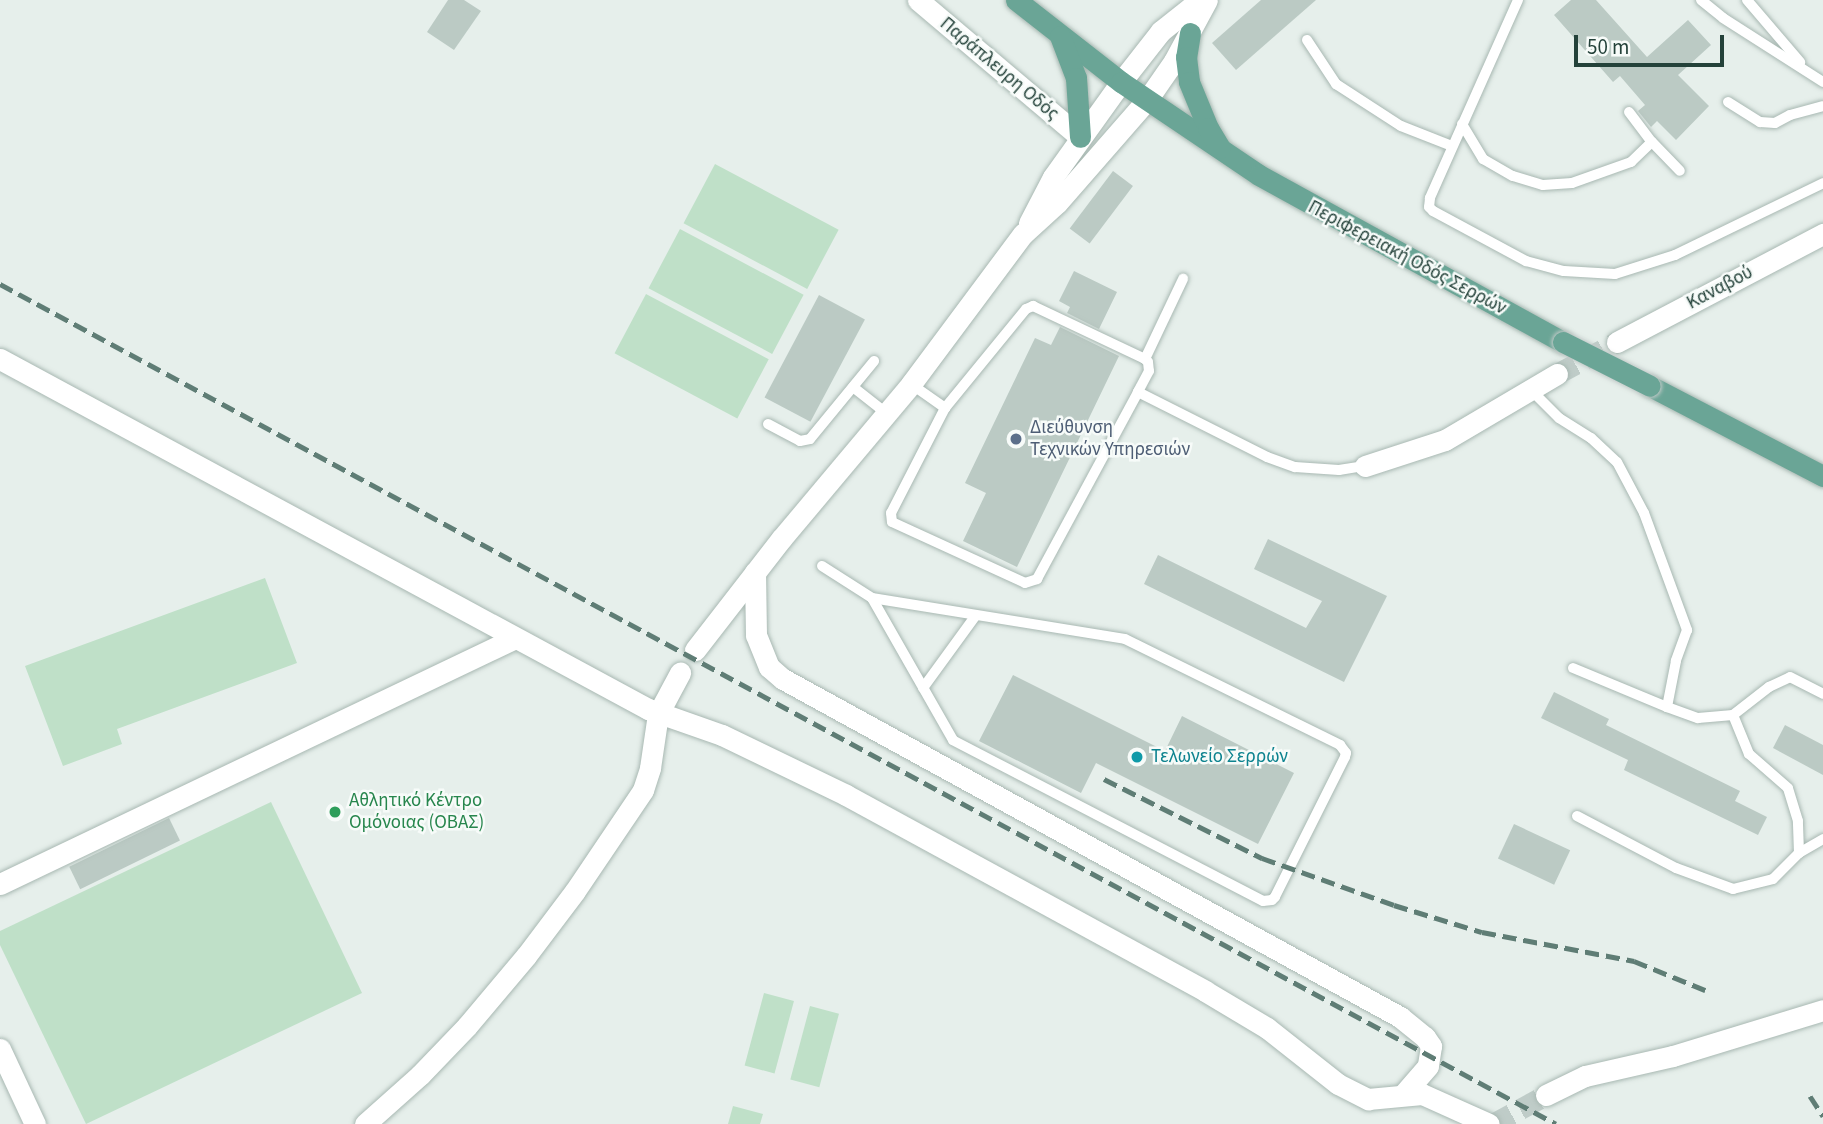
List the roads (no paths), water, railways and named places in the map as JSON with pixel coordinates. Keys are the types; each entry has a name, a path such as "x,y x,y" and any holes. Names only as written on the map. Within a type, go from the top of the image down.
{"main road":[{"name":"Περιφερειακή Οδός Σερρών","path":"1016,0 1121,82 1223,153 1296,197 1563,342 1823,476"},
{"path":"1190,33 1186,57 1189,82 1208,128 1223,153"},
{"path":"1059,34 1076,78 1080,137"}],"street":[{"name":"Παράπλευρη Οδός","path":"918,0 1080,137"},
{"path":"695,650 755,572 911,384 1023,234 1044,192 1121,82 1161,31 1200,0"},
{"path":"1023,234 1057,203 1147,100 1208,0"},
{"name":"Καναβού","path":"1617,342 1823,234"},
{"path":"0,359 658,714 722,735 846,795 918,834 1205,991 1267,1028 1338,1084 1368,1099 1422,1094 1489,1124"},
{"path":"1365,466 1445,440 1557,374"},
{"path":"755,572 756,635 769,667 783,679 1400,1017 1425,1037 1431,1046 1428,1066 1404,1094"},
{"path":"0,884 515,638"},
{"path":"365,1124 420,1075 467,1026 526,956 575,891 643,790 650,768 658,714 680,673"},
{"path":"1546,1095 1584,1076 1673,1056 1823,1010"},
{"path":"0,1049 35,1124"}],"lane":[{"path":"1518,0 1428,202 1433,211 1526,261 1563,271 1592,275 1641,268 1823,183"},
{"path":"1701,0 1723,18 1823,82"},
{"path":"1747,0 1809,72"},
{"path":"1307,40 1336,84 1389,120 1452,146"},
{"path":"1728,102 1760,122 1768,123 1823,106"},
{"path":"1629,112 1652,142 1680,171"},
{"path":"1462,124 1483,159 1513,176 1544,185 1572,183 1631,162 1652,142"},
{"path":"1145,359 1183,279"},
{"path":"1029,306 1037,307 1145,359 1150,366 1138,392 1037,579 1030,583 892,522 891,513 945,408 1029,306"},
{"path":"768,424 800,441 810,439 874,361"},
{"path":"911,384 945,408"},
{"path":"853,387 886,413"},
{"path":"1531,390 1559,418 1591,438 1616,462 1644,513 1687,630 1676,661 1668,707"},
{"path":"1138,392 1267,457 1294,467 1339,470 1365,466"},
{"path":"822,566 872,598 1125,639 1344,748 1345,757 1275,897 1263,901 953,740 872,598"},
{"path":"923,688 976,615"},
{"path":"1573,668 1698,718 1733,715 1769,687 1790,677 1823,694"},
{"path":"1733,715 1749,754 1788,788 1798,821 1799,853"},
{"path":"1577,816 1676,868 1733,889 1773,879 1799,853 1823,839"}],"tunnel":[{"path":"1557,374 1617,342"},
{"path":"1493,1124 1546,1095"}],"railway":[{"path":"0,284 1556,1124"},
{"path":"1104,779 1262,858 1394,905 1482,932 1634,961 1705,990"},
{"path":"1810,1096 1823,1116"}],"place":[{"name":"Διεύθυνση Τεχνικών Υπηρεσιών","path":"1016,439"},
{"name":"Τελωνείο Σερρών","path":"1137,757"},
{"name":"Αθλητικό Κέντρο Ομόνοιας (ΟΒΑΣ)","path":"335,812"}]}
